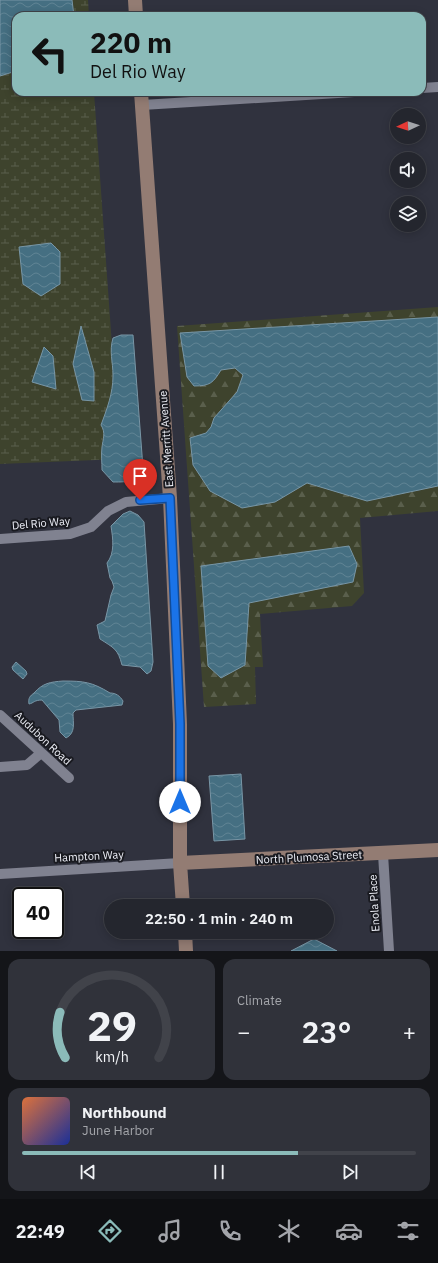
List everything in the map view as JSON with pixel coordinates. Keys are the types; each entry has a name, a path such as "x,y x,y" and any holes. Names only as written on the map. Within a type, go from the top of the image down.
{"street":[{"path":"134,0 136,12"},
{"path":"426,88 438,87"},
{"path":"142,98 213,96"},
{"name":"East Merritt Avenue","path":"142,98 170,498 180,724 180,863 183,899"},
{"name":"Del Rio Way","path":"0,539 70,534 91,527 108,511 126,502 170,498"},
{"name":"Audubon Road","path":"0,715 69,778"},
{"path":"0,767 27,765 41,753"},
{"name":"North Plumosa Street","path":"180,863 383,854 438,850"},
{"name":"Enola Place","path":"383,854 389,951"},
{"name":"Hampton Way","path":"0,874 180,863"},
{"path":"185,939 186,951"}],"green space":[{"path":"0,0 88,0 89,12 12,12 12,96 94,96 120,459 0,464"},
{"path":"438,307 438,511 360,518 364,593 352,606 260,614 263,667 255,667 256,704 204,707 177,326"}],"water":[{"path":"0,0 72,0 74,12 12,12 12,72 0,76"},
{"path":"51,243 60,252 60,284 41,296 23,284 19,247"},
{"path":"438,317 438,486 367,501 307,483 275,502 242,508 210,491 193,465 190,438 206,433 211,427 214,418 237,392 243,375 235,368 221,370 216,378 210,383 194,386 187,377 180,333"},
{"path":"81,326 94,372 94,401 82,400 73,364"},
{"path":"121,335 133,335 143,468 134,479 123,482 113,482 102,470 104,433 101,425 112,389 113,376 111,352 113,338"},
{"path":"44,347 53,356 56,389 32,382"},
{"path":"130,511 138,515 144,522 153,662 151,671 147,674 140,667 122,665 119,655 115,649 100,639 97,625 105,621 114,587 110,578 107,563 110,559 113,541 111,526 123,514"},
{"path":"349,546 357,564 353,582 249,603 245,665 221,678 208,666 201,566"},
{"path":"16,662 26,671 27,674 23,679 13,670 12,667"},
{"path":"63,681 77,681 98,686 119,696 123,701 122,705 76,710 73,713 73,731 66,738 60,732 59,720 42,700 37,700 29,704 30,696 44,685"},
{"path":"241,774 245,839 214,841 209,776"},
{"path":"314,939 337,951 291,951"}],"route":[{"path":"140,500 170,498 180,724 180,802"}]}
